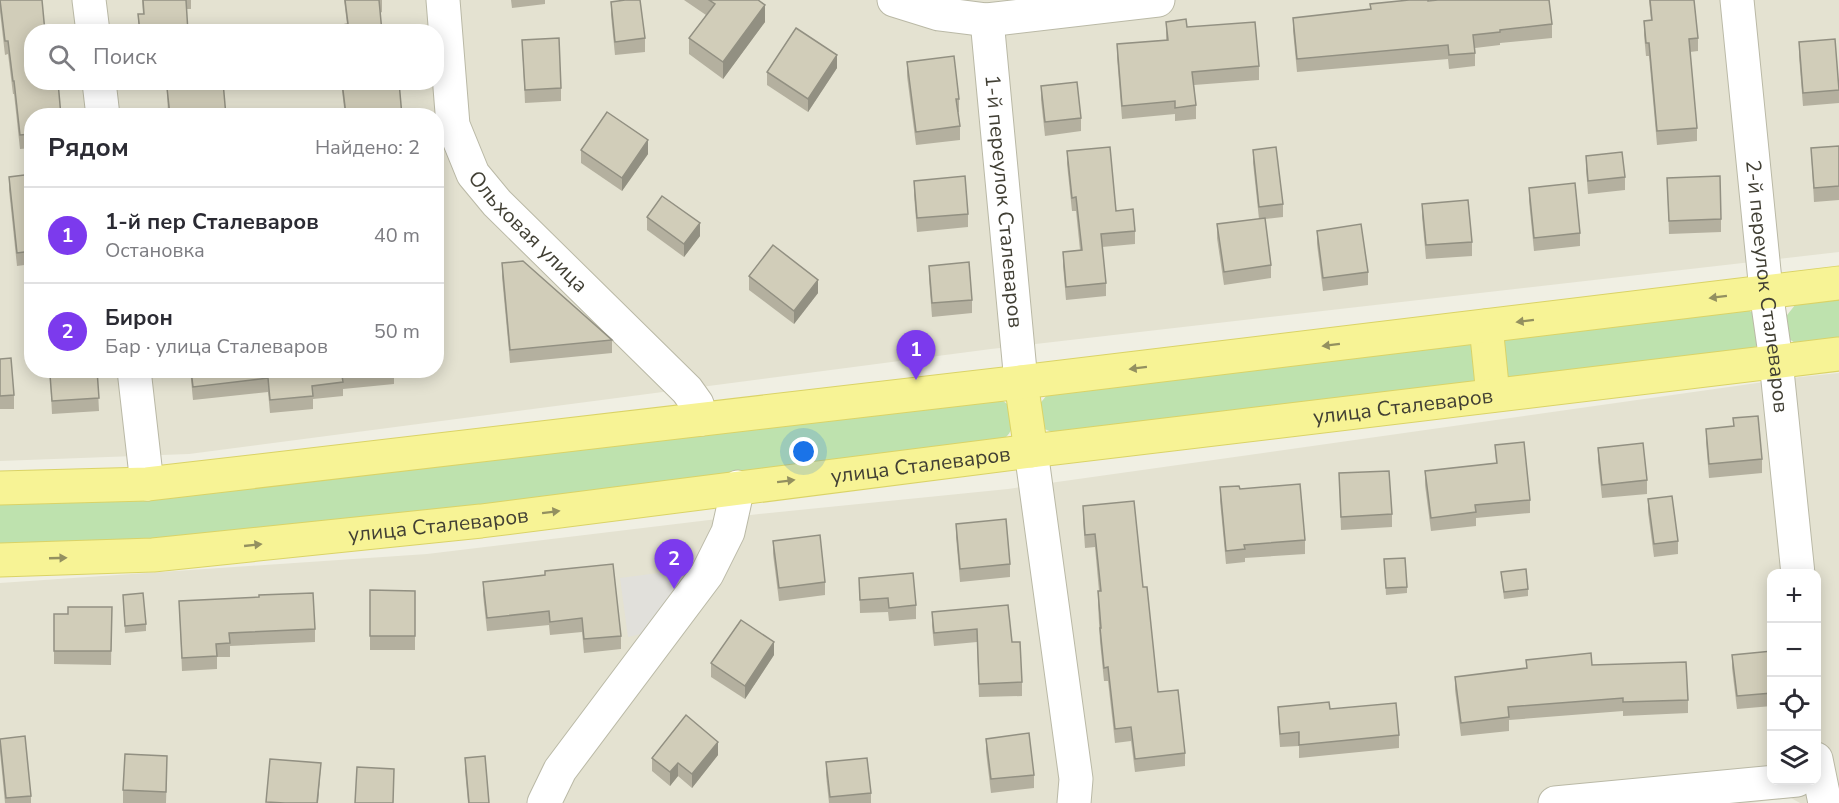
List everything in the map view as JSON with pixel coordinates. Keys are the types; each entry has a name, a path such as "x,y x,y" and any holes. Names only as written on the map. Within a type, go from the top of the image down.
{"main road":[{"path":"0,488 147,484 1021,382 1839,283"},
{"path":"1486,326 1493,395"},
{"name":"улица Сталеваров","path":"0,560 153,555 481,521 1030,451 1839,354"},
{"path":"1021,382 1030,451"}],"street":[{"path":"89,0 92,24"},
{"name":"Ольховая улица","path":"443,0 453,125 473,174 497,203 687,390 697,404 701,418"},
{"path":"894,0 939,14 987,20 1158,0"},
{"name":"2-й переулок Сталеваров","path":"1737,0 1766,291 1776,361 1798,569"},
{"name":"1-й переулок Сталеваров","path":"987,20 1021,382"},
{"path":"100,90 102,108"},
{"path":"135,378 147,484"},
{"path":"1030,451 1076,779 1074,803"},
{"path":"544,803 560,771 707,574 728,532 738,487"},
{"path":"1555,803 1767,774"},
{"path":"1821,785 1825,803"}],"shaded area":[{"path":"0,0 1839,0 1839,252 991,349 189,454 0,461"},
{"path":"1839,373 1839,803 1800,803 1791,798 1749,803 0,803 0,583 427,554 759,514 1008,489"},
{"path":"689,569 649,632 628,637 620,578"}],"green space":[{"path":"1839,295 1839,344 1804,348 1787,338 1784,319 1799,300"},
{"path":"1740,306 1761,317 1765,340 1744,355 1507,382 1497,344 1505,335"},
{"path":"1470,339 1481,347 1477,386 1059,435 1042,428 1037,407 1052,389"},
{"path":"993,396 1010,406 1012,418 1012,428 1008,435 998,443 278,533 0,548 0,502"}],"building":[{"path":"0,0 42,0 44,24 24,24 24,90 59,90 60,108 24,108 24,135 20,135 8,41 5,41"},
{"path":"143,0 186,0 188,24 139,24 138,14 144,14"},
{"path":"345,0 379,0 381,24 348,24"},
{"path":"640,0 645,38 615,42 611,2"},
{"path":"709,0 758,0 765,5 723,62 689,38 715,4"},
{"path":"1409,0 1549,0 1552,24 1473,35 1475,53 1449,55 1448,45 1297,59 1293,18 1371,9 1370,4"},
{"path":"1650,0 1694,0 1698,38 1689,39 1697,128 1657,131 1649,43 1646,43 1644,21 1652,20"},
{"path":"1186,19 1187,27 1255,22 1259,66 1192,72 1196,105 1175,108 1175,101 1122,106 1117,44 1168,40 1166,22"},
{"path":"796,28 837,55 808,99 767,72"},
{"path":"559,38 561,88 525,90 522,40"},
{"path":"1835,39 1839,90 1803,93 1799,42"},
{"path":"954,56 960,126 916,132 907,62"},
{"path":"1077,82 1081,118 1045,122 1041,86"},
{"path":"167,90 224,90 225,108 169,108"},
{"path":"343,90 400,90 401,108 345,108"},
{"path":"607,112 648,140 622,178 581,150"},
{"path":"1839,146 1839,186 1814,188 1811,148"},
{"path":"1110,147 1116,211 1133,209 1135,231 1101,234 1106,283 1066,287 1063,252 1082,250 1076,197 1072,198 1067,151"},
{"path":"1276,147 1283,204 1259,207 1253,150"},
{"path":"1622,152 1625,177 1588,181 1586,156"},
{"path":"24,175 24,252 17,253 9,177"},
{"path":"965,176 968,214 917,218 914,181"},
{"path":"1720,176 1721,219 1669,221 1667,178"},
{"path":"1575,183 1580,233 1534,238 1529,188"},
{"path":"662,196 700,223 684,244 647,217"},
{"path":"1468,200 1472,242 1426,245 1422,204"},
{"path":"1265,218 1271,265 1224,272 1217,224"},
{"path":"1361,224 1368,272 1323,278 1317,231"},
{"path":"773,245 818,280 794,311 749,276"},
{"path":"523,261 612,340 510,350 502,263"},
{"path":"969,262 972,300 932,303 929,266"},
{"path":"11,358 14,395 0,396 0,359"},
{"path":"50,378 98,378 99,398 52,401"},
{"path":"192,378 268,378 193,387"},
{"path":"268,378 342,378 343,382 312,386 313,396 270,400"},
{"path":"1758,416 1762,459 1709,464 1706,429 1734,426 1733,418"},
{"path":"1524,442 1530,500 1475,505 1476,512 1431,518 1425,471 1497,463 1495,445"},
{"path":"1643,443 1647,480 1602,485 1598,448"},
{"path":"1389,471 1392,514 1341,517 1339,473"},
{"path":"1300,484 1305,540 1244,545 1245,549 1226,551 1220,487 1239,486 1240,489"},
{"path":"1672,496 1678,541 1654,544 1648,499"},
{"path":"1134,501 1143,587 1147,587 1158,692 1178,690 1185,753 1135,759 1131,727 1115,729 1108,667 1104,668 1098,591 1101,591 1095,534 1085,535 1083,506"},
{"path":"1006,519 1010,564 960,569 956,524"},
{"path":"820,535 825,582 779,588 773,541"},
{"path":"1405,558 1407,587 1386,588 1384,559"},
{"path":"613,564 621,636 584,639 582,618 550,622 549,611 487,618 483,582 545,575 545,571"},
{"path":"1526,569 1528,589 1504,592 1501,572"},
{"path":"913,573 916,605 889,608 888,598 860,600 859,578"},
{"path":"370,590 415,591 415,636 370,636"},
{"path":"143,593 146,624 125,626 123,595"},
{"path":"313,593 315,629 229,633 230,643 216,644 217,656 182,658 179,601"},
{"path":"1008,605 1012,642 1020,642 1022,682 979,684 977,629 934,633 932,612"},
{"path":"68,607 112,607 111,651 54,651 54,614 68,614"},
{"path":"741,620 774,642 745,686 711,663"},
{"path":"1767,652 1767,693 1737,696 1732,655"},
{"path":"1591,653 1592,665 1686,662 1688,700 1623,702 1623,698 1508,707 1509,717 1461,723 1455,677 1527,668 1526,660"},
{"path":"1329,702 1330,709 1396,703 1399,735 1299,745 1299,732 1280,734 1278,707"},
{"path":"686,715 718,742 692,774 678,763 670,772 652,758"},
{"path":"1029,733 1034,775 991,779 986,739"},
{"path":"25,736 31,796 6,798 0,739"},
{"path":"125,754 167,756 166,792 123,790"},
{"path":"485,756 489,803 469,803 465,758"},
{"path":"867,758 871,793 830,797 826,762"},
{"path":"270,759 321,763 317,803 266,802"},
{"path":"357,767 394,769 393,803 355,803"}],"place":[{"name":"1-й пер Сталеваров","path":"916,380"},
{"name":"Бирон","path":"674,589"}]}
